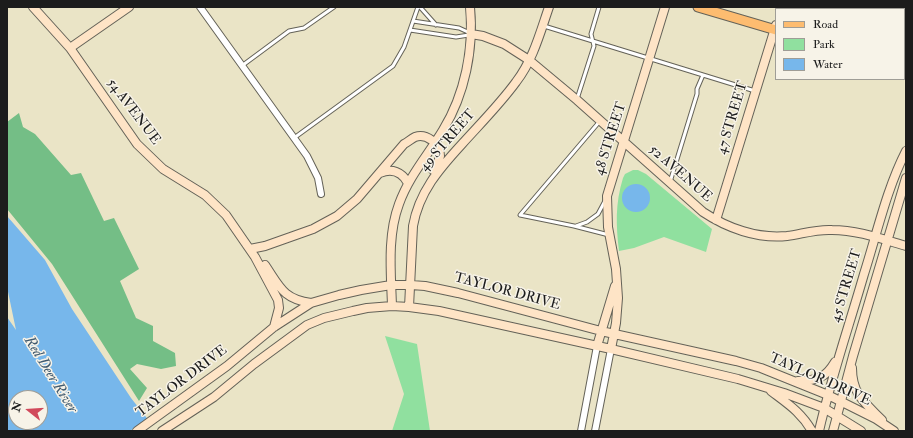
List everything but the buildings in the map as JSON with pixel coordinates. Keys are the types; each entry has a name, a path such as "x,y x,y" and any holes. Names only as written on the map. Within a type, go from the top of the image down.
{"main road":[{"path":"698,7 775,28"}],"street":[{"name":"54 AVENUE","path":"33,7 70,48 137,144 163,169 211,200 226,215 255,257"},
{"path":"70,48 129,7"},
{"path":"200,7 313,166 318,178 321,194"},
{"path":"392,306 390,259 395,218 408,183 450,117 458,98 468,60 471,34 470,7"},
{"name":"49 STREET","path":"409,307 413,226 415,215 423,194 438,170 500,102 517,80 538,41 549,7"},
{"name":"48 STREET","path":"611,349 618,298 615,259 610,236 607,196 665,7"},
{"name":"47 STREET","path":"716,220 775,31"},
{"name":"52 AVENUE","path":"471,34 483,36 504,44 529,60 577,100 703,212 716,220 741,230 766,236 786,236 816,230 850,231 906,246"},
{"path":"250,249 265,246 313,229 330,220 351,205 380,173 386,164 410,139 422,136 434,142 439,152 439,159 427,179 423,194"},
{"name":"45 STREET","path":"819,431 824,408 888,195 906,150"},
{"path":"380,173 387,170 397,172 405,178 408,183"},
{"name":"45 STREET","path":"833,431 840,401 906,178"},
{"path":"255,257 262,262 286,294 293,299 311,303"},
{"path":"255,257 278,300 279,308 274,327"},
{"name":"48 STREET","path":"597,346 617,282"},
{"name":"TAYLOR DRIVE","path":"137,431 227,366 274,327 311,303 353,291 391,285 425,286 458,293 601,331 748,364 828,395 876,419 892,430"},
{"name":"TAYLOR DRIVE","path":"162,431 178,419 214,397 307,325 324,318 352,311 392,306 439,311 707,371 766,387 824,408 862,431"},
{"path":"581,431 597,346"},
{"path":"595,431 611,349"},
{"path":"795,381 818,379 824,375 829,371 842,349"},
{"path":"853,356 852,379 856,391 863,402 892,430"},
{"path":"766,387 798,411 812,431"}],"lane":[{"path":"243,66 289,31 304,28 334,7"},
{"path":"294,138 393,66 404,47 419,7 436,25"},
{"path":"577,100 594,46 591,34 599,7"},
{"path":"413,21 459,28 471,34"},
{"path":"543,25 756,91"},
{"path":"410,30 459,37 471,34"},
{"path":"670,182 697,94 697,88 703,75"},
{"path":"600,121 520,215 574,226 610,236"},
{"path":"574,226 594,218 600,212 607,196"}],"green space":[{"path":"19,113 23,127 35,134 71,175 81,173 104,221 114,218 139,269 120,281 136,318 153,326 153,341 175,353 176,366 161,369 137,364 130,369 147,388 139,401 52,264 7,209 7,122"},
{"path":"633,170 638,170 646,174 712,229 706,252 664,237 634,248 619,251 617,206 620,188 625,174"},
{"path":"385,336 417,344 430,431 392,431 404,394"}],"water":[{"path":"636,184 646,188 650,198 646,208 636,212 626,208 622,198 626,188"},
{"name":"Red Deer River","path":"7,216 45,260 72,309 131,398 157,431 7,431 7,317 16,330 7,287"}],"pier":[{"path":"149,417 159,431 130,431"}]}
